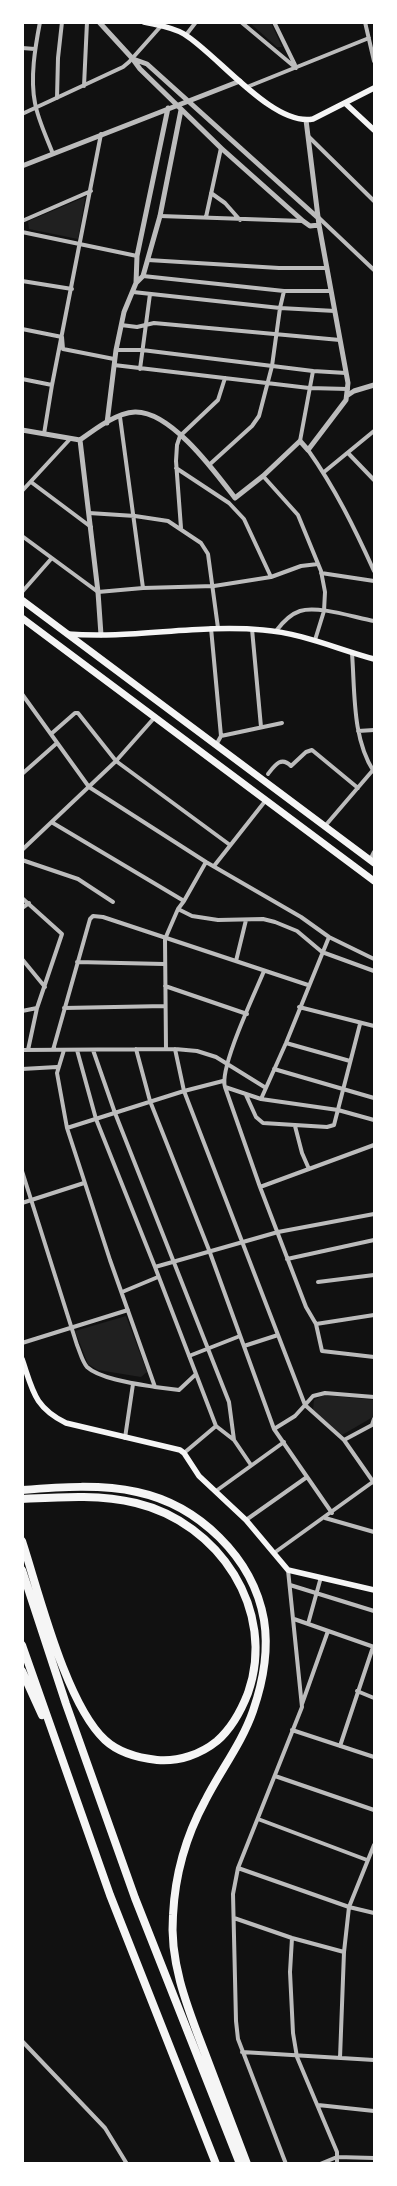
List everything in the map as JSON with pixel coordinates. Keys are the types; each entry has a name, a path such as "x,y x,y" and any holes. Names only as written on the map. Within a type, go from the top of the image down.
{"highway":[{"path":"22,600 372,861"},
{"path":"22,618 374,882"},
{"path":"22,1490 44,1488 128,1490 176,1504 208,1526 230,1550 246,1572 261,1608 266,1648 260,1690 252,1714 192,1827 181,1864 172,1927 176,1963 185,1998 247,2164"},
{"path":"22,1499 104,1498 151,1507 187,1524 223,1558 247,1603 256,1644 255,1665 249,1690 244,1704 226,1734 202,1751 171,1760 144,1758 125,1752 106,1741 93,1726 77,1700 53,1638 22,1541"},
{"path":"22,1570 66,1704 132,1889 240,2164"},
{"path":"22,1645 110,1895 216,2164"},
{"path":"22,1671 69,1777"}],"main road":[{"path":"144,22 186,35 247,87 285,114 306,120 346,104 374,88"},
{"path":"346,104 374,130"},
{"path":"68,634 101,635 211,628 252,629 276,631 315,640 352,653 374,658"},
{"path":"22,1359 35,1396 42,1408 50,1416 66,1423 180,1450 199,1476 246,1520 288,1570 374,1590"}],"street":[{"path":"40,22 35,49 34,96 36,108 53,154"},
{"path":"58,98 58,58 62,22"},
{"path":"84,86 86,22"},
{"path":"99,22 140,69 221,148 303,221 310,226 319,225"},
{"path":"186,35 196,22"},
{"path":"241,22 296,68"},
{"path":"274,22 296,68"},
{"path":"366,22 374,61"},
{"path":"22,114 116,71 132,58 161,26"},
{"path":"247,87 369,38"},
{"path":"22,48 35,49"},
{"path":"132,58 147,64 318,217 374,270"},
{"path":"22,166 240,81"},
{"path":"107,423 116,350 124,312 136,283 137,256 168,108"},
{"path":"136,283 143,276 160,216 181,110"},
{"path":"306,120 319,225 348,392 308,450"},
{"path":"44,434 101,134"},
{"path":"309,137 374,201"},
{"path":"206,217 221,148"},
{"path":"22,221 90,191"},
{"path":"211,193 225,203 240,220"},
{"path":"160,216 303,221"},
{"path":"22,232 137,256"},
{"path":"148,260 280,268 326,268"},
{"path":"143,276 284,290 330,291"},
{"path":"22,281 72,289"},
{"path":"209,465 256,421 272,366 284,290"},
{"path":"133,292 280,308 335,311"},
{"path":"140,369 150,294"},
{"path":"121,325 137,327 154,322 340,340"},
{"path":"22,329 62,337"},
{"path":"62,337 64,349 140,369 348,392 374,385"},
{"path":"116,350 142,350 313,371 346,373"},
{"path":"229,503 263,476 300,441 313,371"},
{"path":"181,528 176,468 177,445 180,436 217,402 221,395 225,378"},
{"path":"22,379 52,385"},
{"path":"22,430 80,440 120,417 133,412 147,414 164,423 180,436 209,465 235,498"},
{"path":"120,417 135,516 143,588"},
{"path":"324,472 374,431"},
{"path":"22,491 70,439"},
{"path":"80,440 91,527 101,635"},
{"path":"300,441 324,472 352,521 374,568"},
{"path":"348,453 374,480"},
{"path":"176,468 229,503 244,519 270,577"},
{"path":"263,476 298,515 321,573 325,592 324,611 315,640"},
{"path":"32,482 91,527"},
{"path":"89,513 135,516 168,521 181,528 207,550 214,586 218,628"},
{"path":"22,536 98,592 143,588 214,586 270,577 301,566 318,564"},
{"path":"22,592 51,559"},
{"path":"321,573 374,581"},
{"path":"276,631 283,622 299,611 324,611 374,621"},
{"path":"211,628 221,736 216,745"},
{"path":"252,629 261,727"},
{"path":"325,826 374,771 361,743 358,731 352,653"},
{"path":"22,694 89,787 206,862 302,917 329,937 373,958 374,952"},
{"path":"51,734 78,712 116,761 230,845"},
{"path":"22,850 53,823 116,761 155,717"},
{"path":"221,736 282,723"},
{"path":"358,731 374,730"},
{"path":"22,774 57,743"},
{"path":"268,774 276,764 282,761 292,766 309,749 317,753 358,788"},
{"path":"214,866 266,800"},
{"path":"53,823 184,901"},
{"path":"372,861 374,852"},
{"path":"22,860 78,879 112,902"},
{"path":"166,1049 165,939 178,909 206,862"},
{"path":"22,898 62,934 37,1008 28,1050"},
{"path":"22,908 29,903"},
{"path":"178,909 192,916 218,920 263,919 275,922 297,931 322,952 374,971"},
{"path":"53,1050 77,962 90,919 93,916 103,917 308,985"},
{"path":"236,961 246,920"},
{"path":"260,1098 286,1043 329,937"},
{"path":"22,959 45,987"},
{"path":"77,962 164,964"},
{"path":"264,971 227,1064 223,1081 287,1258 306,1307 316,1324 322,1351 374,1357"},
{"path":"166,986 247,1014"},
{"path":"64,1008 165,1006"},
{"path":"299,1007 374,1026"},
{"path":"22,1011 37,1008"},
{"path":"246,1095 256,1117 263,1123 327,1127 334,1125 360,1024"},
{"path":"286,1043 350,1061"},
{"path":"136,1049 150,1102 209,1250 274,1429 332,1513"},
{"path":"175,1049 184,1091 305,1405 344,1440 374,1482 274,1553"},
{"path":"22,1050 175,1049 197,1051 227,1064 266,1088"},
{"path":"64,1050 57,1067 58,1090 67,1128 84,1183 155,1387"},
{"path":"77,1050 96,1119 156,1267 158,1277 216,1426 234,1440 251,1464"},
{"path":"93,1050 115,1113 228,1402 234,1440"},
{"path":"22,1069 57,1067"},
{"path":"274,1069 374,1098"},
{"path":"67,1128 184,1091 223,1081"},
{"path":"225,1087 246,1095 338,1110 374,1120"},
{"path":"295,1126 302,1153 309,1169"},
{"path":"260,1187 374,1146"},
{"path":"22,1171 71,1327 86,1366 94,1372 133,1384 179,1390 195,1375"},
{"path":"22,1203 84,1183"},
{"path":"156,1267 209,1250 278,1232 374,1214"},
{"path":"287,1258 374,1240"},
{"path":"318,1282 374,1275"},
{"path":"122,1292 158,1277"},
{"path":"22,1343 128,1310"},
{"path":"316,1324 374,1315"},
{"path":"244,1346 278,1335"},
{"path":"189,1356 240,1336"},
{"path":"125,1438 133,1384"},
{"path":"274,1429 295,1416 313,1396 325,1393 374,1396"},
{"path":"344,1440 372,1425 374,1419"},
{"path":"184,1453 216,1426"},
{"path":"216,1491 284,1442"},
{"path":"246,1520 307,1477"},
{"path":"325,1518 374,1532"},
{"path":"288,1570 302,1707"},
{"path":"308,1624 321,1577"},
{"path":"290,1585 374,1611"},
{"path":"294,1619 374,1647 357,1691 340,1746"},
{"path":"286,2164 242,2052 236,2021 233,1894 238,1868 302,1707 328,1631"},
{"path":"357,1691 374,1698"},
{"path":"292,1730 374,1757"},
{"path":"275,1776 374,1810"},
{"path":"258,1819 367,1860"},
{"path":"340,2058 344,1952 349,1906 374,1845"},
{"path":"238,1868 374,1913"},
{"path":"234,1918 292,1938 344,1952"},
{"path":"292,1938 290,1972 293,2033 297,2056 337,2152 337,2164"},
{"path":"22,2041 105,2128 127,2164"},
{"path":"242,2052 374,2060"},
{"path":"318,2105 374,2111"},
{"path":"320,2164 337,2157 374,2158"}],"shaded area":[{"path":"250,23 271,23 282,47 277,47"},
{"path":"85,198 78,239 29,229 28,222 31,220"},
{"path":"126,1316 147,1372 141,1377 98,1370 88,1364 75,1331"},
{"path":"324,1395 374,1400 373,1417 342,1435 313,1410 314,1400"}]}
